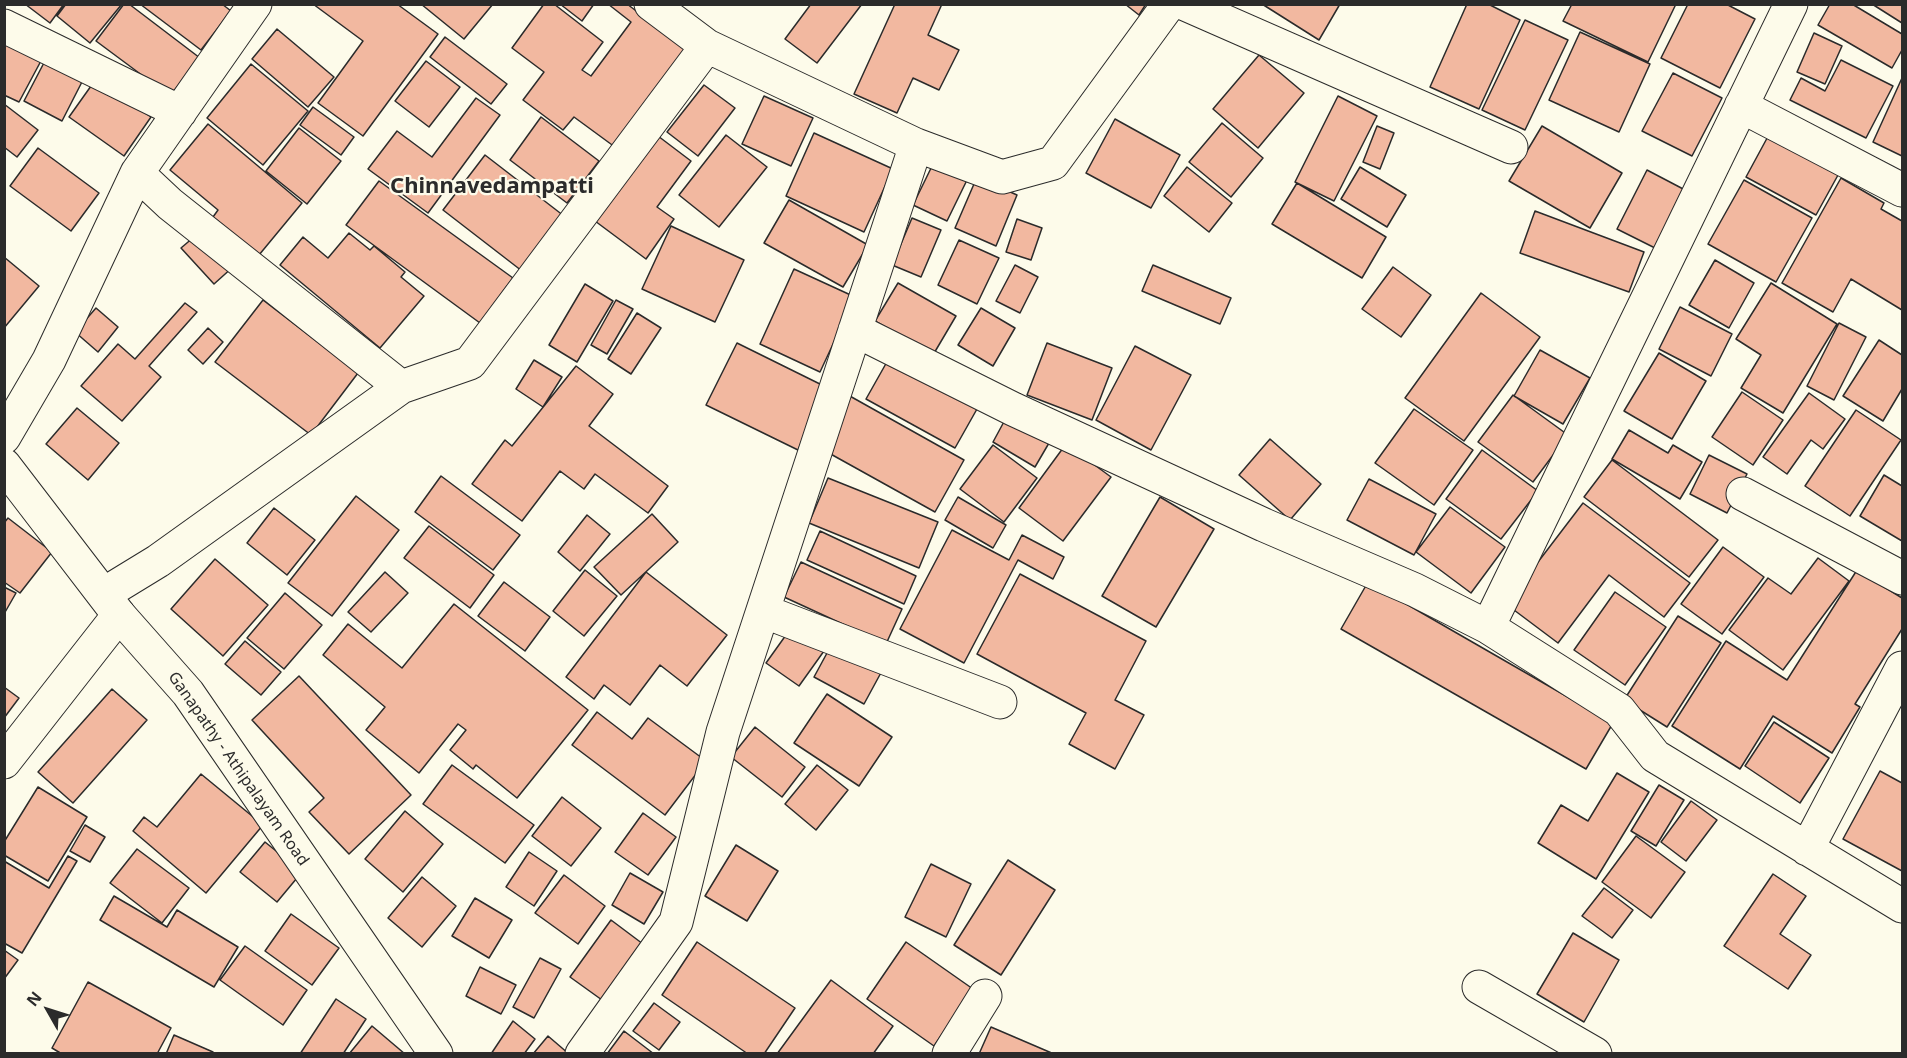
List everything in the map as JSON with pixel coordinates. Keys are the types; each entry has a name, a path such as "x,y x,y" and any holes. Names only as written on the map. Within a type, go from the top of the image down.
{"street":[{"path":"4,437 49,360 137,173 255,4"},
{"path":"651,4 707,46 916,145 1002,177 1053,163 1169,4"},
{"path":"1185,4 1511,147"},
{"path":"1488,627 1791,4"},
{"path":"4,26 180,112"},
{"path":"4,762 112,604 158,561 401,387 470,363 707,46"},
{"path":"1741,106 1902,190"},
{"path":"582,1053 676,922 723,732 916,145"},
{"path":"137,173 170,204 401,387"},
{"path":"855,330 1013,409 1264,525 1415,590 1488,627 1619,710 1655,756 1902,906"},
{"name":"Ganapathy - Athipalayam Road","path":"4,465 112,604 188,693 436,1053"},
{"path":"1743,494 1902,578"},
{"path":"763,611 1000,702"},
{"path":"1807,849 1902,668"},
{"path":"1479,987 1595,1053"},
{"path":"949,1053 985,996"}],"building":[{"path":"25,4 64,4 50,23"},
{"path":"66,4 122,4 90,43 57,16"},
{"path":"124,4 129,4 200,58 170,96 96,41"},
{"path":"140,4 222,4 231,11 201,50"},
{"path":"313,4 397,4 438,34 363,136 318,103 363,41"},
{"path":"421,4 493,4 464,39"},
{"path":"544,4 554,4 603,42 582,70 591,76 631,22 608,4 627,4 692,53 619,150 574,117 563,130 523,100 544,72 512,48"},
{"path":"560,4 594,4 582,21"},
{"path":"811,4 862,4 817,63 785,39"},
{"path":"895,4 942,4 928,35 959,50 939,90 913,78 897,113 854,94"},
{"path":"1125,4 1146,4 1139,15"},
{"path":"1262,4 1340,4 1319,40"},
{"path":"1467,4 1488,4 1520,20 1479,109 1430,87"},
{"path":"1572,4 1676,4 1648,62 1563,21"},
{"path":"1688,4 1726,4 1755,19 1720,88 1661,58"},
{"path":"1830,4 1852,4 1902,34 1902,50 1892,68 1818,25"},
{"path":"1872,4 1902,4 1902,23"},
{"path":"1525,20 1568,40 1525,130 1482,110"},
{"path":"277,29 334,77 308,107 252,59"},
{"path":"1580,32 1650,64 1619,132 1549,100"},
{"path":"1814,33 1842,46 1825,84 1797,72"},
{"path":"445,37 507,84 491,104 430,57"},
{"path":"4,38 42,59 19,102 4,95"},
{"path":"1259,55 1304,93 1258,148 1213,109"},
{"path":"47,57 85,76 62,121 24,101"},
{"path":"1841,60 1893,86 1866,138 1790,100 1801,78 1825,91"},
{"path":"426,61 460,87 429,127 395,101"},
{"path":"251,64 308,111 263,165 207,118"},
{"path":"1673,73 1722,98 1692,156 1642,131"},
{"path":"1902,78 1902,156 1873,142"},
{"path":"96,79 151,117 124,156 69,117"},
{"path":"704,85 735,108 698,156 667,132"},
{"path":"764,96 813,118 791,166 742,144"},
{"path":"1338,96 1377,116 1334,201 1295,182"},
{"path":"476,98 500,115 428,213 368,169 397,131 432,157"},
{"path":"4,104 38,130 17,157 4,147"},
{"path":"313,107 354,137 341,155 300,125"},
{"path":"541,117 599,161 567,203 510,160"},
{"path":"1115,119 1180,155 1151,208 1086,173"},
{"path":"1222,123 1263,158 1231,197 1189,162"},
{"path":"208,124 302,203 259,255 213,217 218,210 170,170"},
{"path":"1377,126 1394,133 1380,169 1363,162"},
{"path":"1542,126 1622,173 1590,228 1509,181"},
{"path":"299,128 341,161 307,204 266,171"},
{"path":"1772,129 1843,166 1816,215 1746,177"},
{"path":"814,133 893,169 864,232 786,196"},
{"path":"726,135 767,167 719,227 679,195"},
{"path":"658,136 691,161 657,207 674,219 646,259 595,221"},
{"path":"38,148 99,193 71,231 10,186"},
{"path":"485,155 564,216 522,271 443,210"},
{"path":"934,162 968,178 947,221 913,205"},
{"path":"1187,167 1232,203 1209,232 1164,196"},
{"path":"1360,167 1406,195 1387,227 1341,199"},
{"path":"1647,170 1687,191 1657,249 1617,229"},
{"path":"977,177 1017,195 996,246 955,228"},
{"path":"1841,178 1884,203 1881,209 1902,221 1902,310 1851,279 1833,312 1782,283"},
{"path":"1744,180 1812,218 1776,282 1708,244"},
{"path":"379,181 513,278 480,323 346,225"},
{"path":"1297,183 1386,237 1362,278 1272,224"},
{"path":"789,200 868,245 843,287 764,243"},
{"path":"1535,211 1644,252 1629,292 1520,253"},
{"path":"912,218 941,230 921,277 892,265"},
{"path":"1017,219 1042,228 1031,260 1006,252"},
{"path":"671,226 744,260 715,322 642,289"},
{"path":"201,231 234,266 214,284 181,248"},
{"path":"349,233 370,250 374,246 405,272 401,277 424,296 380,348 280,265 303,237 328,258"},
{"path":"959,240 999,258 977,304 938,285"},
{"path":"4,257 39,286 4,328"},
{"path":"1715,260 1754,283 1729,328 1689,305"},
{"path":"1015,265 1038,277 1020,313 996,301"},
{"path":"1153,265 1231,298 1220,324 1142,291"},
{"path":"1393,267 1431,295 1401,337 1362,309"},
{"path":"794,269 855,297 820,372 760,344"},
{"path":"898,283 956,316 933,355 875,321"},
{"path":"1771,283 1837,324 1783,413 1741,388 1761,355 1736,339"},
{"path":"585,284 613,301 577,362 549,345"},
{"path":"1481,293 1540,337 1464,441 1405,398"},
{"path":"263,300 358,373 311,435 215,362"},
{"path":"616,300 633,309 607,354 591,345"},
{"path":"185,303 197,312 149,366 161,377 122,421 81,386 118,344 135,359"},
{"path":"1680,307 1732,334 1711,376 1659,349"},
{"path":"96,308 118,327 98,352 75,332"},
{"path":"981,308 1015,328 993,366 958,345"},
{"path":"637,313 661,328 631,374 608,359"},
{"path":"1839,323 1866,337 1834,400 1807,386"},
{"path":"208,328 223,342 203,364 188,350"},
{"path":"1879,340 1902,355 1902,389 1883,421 1843,396"},
{"path":"737,343 828,388 798,450 706,405"},
{"path":"1047,343 1112,368 1092,420 1027,395"},
{"path":"1135,346 1191,375 1151,450 1096,420"},
{"path":"1540,350 1590,378 1563,424 1514,396"},
{"path":"1659,353 1706,381 1672,439 1624,411"},
{"path":"534,360 562,377 543,407 516,389"},
{"path":"888,360 977,409 955,448 866,399"},
{"path":"576,366 613,394 589,426 668,486 648,513 595,474 584,489 560,471 522,521 472,484 505,440 512,446"},
{"path":"1742,392 1783,420 1753,465 1712,437"},
{"path":"1809,393 1845,419 1823,449 1811,440 1787,474 1763,457"},
{"path":"848,395 964,460 935,512 818,447"},
{"path":"1513,395 1568,435 1533,482 1478,442"},
{"path":"77,408 119,443 88,480 46,444"},
{"path":"1414,409 1473,450 1434,505 1375,463"},
{"path":"1856,410 1901,440 1850,516 1805,486"},
{"path":"1006,418 1049,443 1035,467 993,442"},
{"path":"1629,430 1668,453 1673,445 1702,462 1680,499 1612,459"},
{"path":"1270,439 1321,484 1290,520 1239,475"},
{"path":"1066,444 1111,477 1063,541 1019,508"},
{"path":"993,445 1037,478 1004,522 960,489"},
{"path":"1482,450 1538,491 1501,539 1446,499"},
{"path":"1709,455 1747,474 1727,513 1690,494"},
{"path":"1612,460 1718,540 1689,577 1584,497"},
{"path":"1884,475 1902,486 1902,541 1860,516"},
{"path":"441,476 520,535 493,570 415,512"},
{"path":"828,478 938,522 919,568 809,523"},
{"path":"1369,479 1436,514 1414,555 1347,520"},
{"path":"356,496 399,530 332,616 288,583"},
{"path":"958,497 1006,525 993,548 945,520"},
{"path":"1160,497 1214,529 1156,627 1102,596"},
{"path":"1583,503 1690,583 1664,617 1609,575 1558,643 1506,604"},
{"path":"1450,507 1505,547 1471,593 1416,552"},
{"path":"274,508 315,540 287,575 247,543"},
{"path":"652,514 678,542 621,595 594,567"},
{"path":"587,515 610,534 580,571 558,552"},
{"path":"8,518 52,552 20,593 4,582 4,523"},
{"path":"429,526 494,575 470,608 404,558"},
{"path":"952,530 1009,560 1022,535 1064,557 1053,579 1018,560 964,663 900,629"},
{"path":"820,531 916,576 904,604 807,560"},
{"path":"1723,547 1764,577 1722,634 1681,604"},
{"path":"1818,558 1849,581 1783,670 1729,630 1768,578 1791,594"},
{"path":"215,559 268,605 223,656 171,609"},
{"path":"801,562 902,609 886,644 784,597"},
{"path":"585,570 617,596 584,636 553,611"},
{"path":"1857,570 1902,598 1902,629 1855,704 1860,707 1832,753 1773,716 1740,769 1672,726 1726,641 1787,680"},
{"path":"385,572 408,593 371,632 348,612"},
{"path":"646,572 727,635 687,686 660,665 630,705 604,685 594,699 566,677"},
{"path":"1020,574 1146,641 1115,700 1144,715 1115,769 1069,744 1086,713 977,654"},
{"path":"504,582 550,617 525,651 478,616"},
{"path":"1368,582 1613,723 1586,769 1341,629"},
{"path":"4,587 16,593 4,614"},
{"path":"1615,592 1666,627 1625,685 1574,650"},
{"path":"285,593 322,625 284,669 247,638"},
{"path":"454,604 588,710 517,798 476,765 473,769 450,750 466,730 458,724 419,773 366,730 385,707 323,655 348,624 402,668"},
{"path":"1678,616 1721,643 1667,727 1624,700"},
{"path":"791,628 824,651 799,686 766,663"},
{"path":"245,641 281,672 261,695 225,664"},
{"path":"833,642 883,669 864,704 814,677"},
{"path":"299,676 411,795 349,854 309,812 324,798 252,720"},
{"path":"4,687 19,698 4,718"},
{"path":"112,689 147,720 73,803 38,772"},
{"path":"827,694 892,737 859,786 794,743"},
{"path":"597,712 632,739 648,718 706,761 665,815 572,745"},
{"path":"1774,722 1829,758 1800,803 1745,766"},
{"path":"755,727 805,767 782,797 731,757"},
{"path":"452,765 534,825 505,863 423,804"},
{"path":"817,765 848,790 816,830 785,804"},
{"path":"1880,771 1902,783 1902,871 1843,839"},
{"path":"1617,773 1649,792 1596,879 1538,843 1561,805 1588,821"},
{"path":"201,774 263,825 206,893 133,831 144,817 157,827"},
{"path":"1659,785 1684,800 1656,846 1631,831"},
{"path":"38,787 87,817 48,881 4,855 4,842"},
{"path":"562,797 601,828 571,866 532,836"},
{"path":"1691,801 1717,820 1686,861 1661,842"},
{"path":"405,811 443,844 403,892 365,859"},
{"path":"643,813 676,837 648,875 615,852"},
{"path":"85,825 105,837 90,862 70,851"},
{"path":"1636,836 1685,872 1651,918 1602,882"},
{"path":"265,842 302,872 277,902 240,872"},
{"path":"736,845 778,871 747,921 705,896"},
{"path":"137,849 189,888 162,923 110,883"},
{"path":"529,852 557,871 534,906 506,887"},
{"path":"68,856 77,861 22,953 4,943 4,861 49,888"},
{"path":"1008,860 1055,890 1001,975 954,945"},
{"path":"931,864 971,884 946,937 905,917"},
{"path":"630,873 663,892 644,924 612,905"},
{"path":"1773,874 1806,896 1780,934 1811,955 1788,989 1724,946"},
{"path":"564,875 605,906 578,944 535,913"},
{"path":"422,877 456,906 422,947 388,918"},
{"path":"1604,888 1633,910 1612,938 1582,916"},
{"path":"114,896 167,927 177,910 238,947 214,987 100,920"},
{"path":"475,898 512,920 489,958 452,936"},
{"path":"291,914 339,948 312,985 265,951"},
{"path":"611,920 643,944 602,1000 570,977"},
{"path":"1573,933 1619,960 1584,1022 1537,994"},
{"path":"697,942 795,1008 764,1054 748,1054 662,995"},
{"path":"906,942 973,989 934,1046 867,999"},
{"path":"245,946 307,990 283,1025 220,980"},
{"path":"4,950 18,960 4,979"},
{"path":"540,958 561,969 534,1018 513,1007"},
{"path":"480,967 516,985 501,1014 466,996"},
{"path":"831,980 893,1026 873,1054 777,1054"},
{"path":"88,982 171,1028 157,1054 62,1054 52,1048"},
{"path":"336,999 366,1019 343,1054 300,1054"},
{"path":"654,1003 680,1022 659,1050 633,1031"},
{"path":"513,1021 535,1039 524,1054 491,1054"},
{"path":"372,1026 405,1054 349,1054"},
{"path":"991,1027 1054,1054 979,1054"},
{"path":"624,1031 654,1054 607,1054"},
{"path":"174,1035 213,1052 212,1054 166,1054"},
{"path":"548,1036 569,1054 533,1054"}],"district":[{"name":"Chinnavedampatti","path":"492,187"}]}
